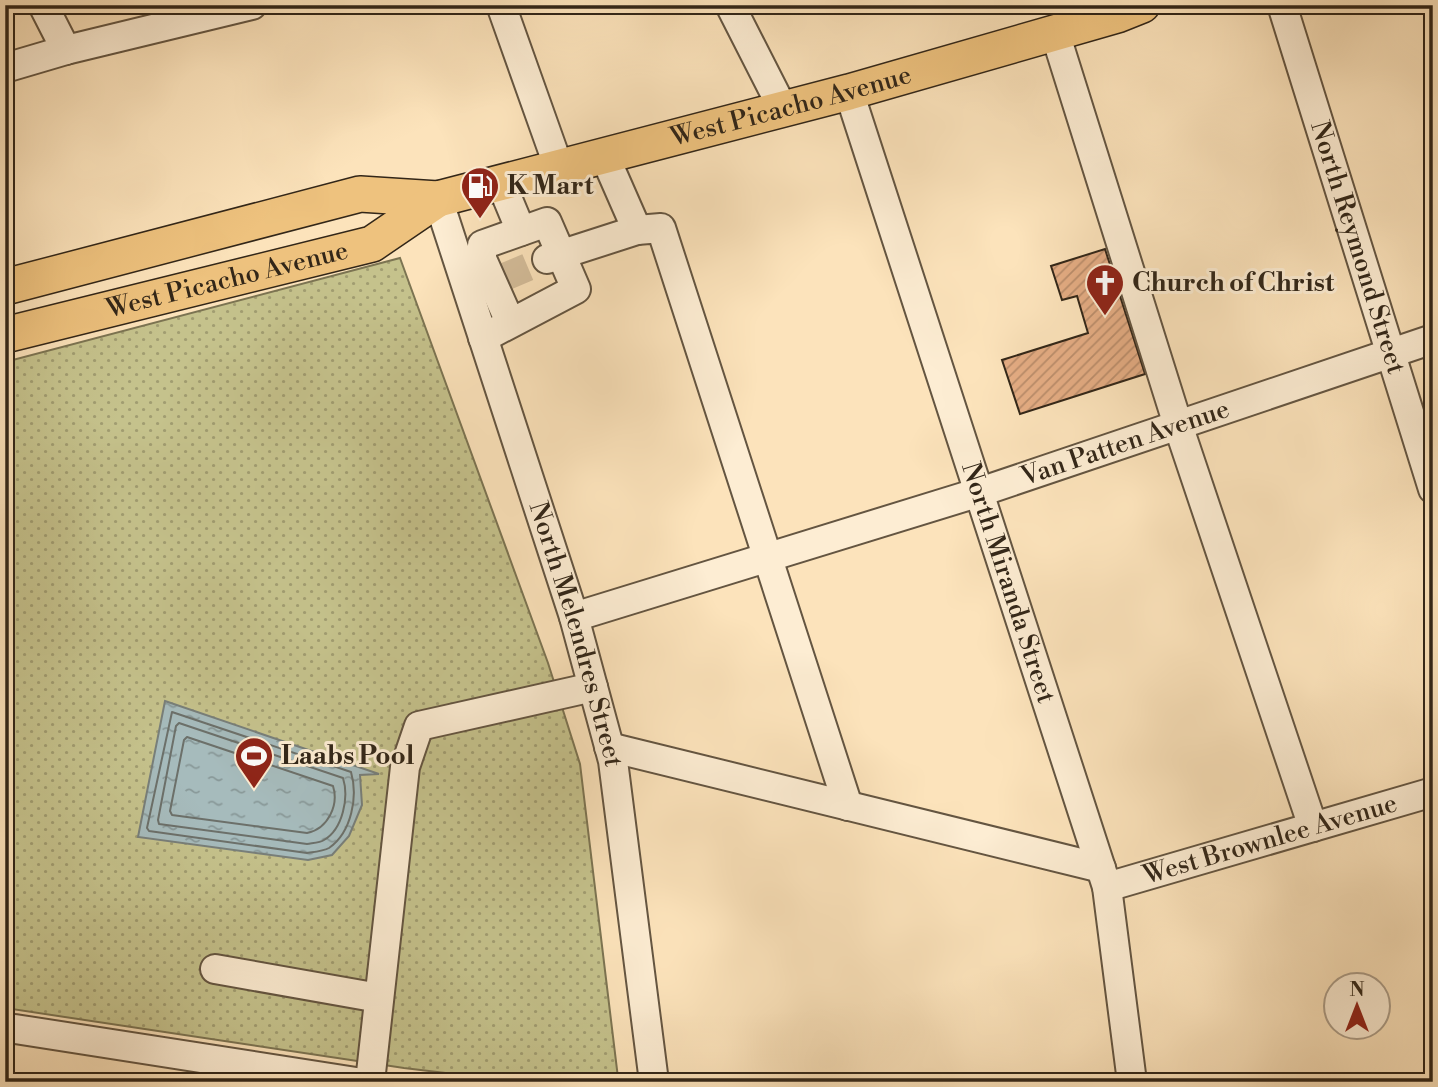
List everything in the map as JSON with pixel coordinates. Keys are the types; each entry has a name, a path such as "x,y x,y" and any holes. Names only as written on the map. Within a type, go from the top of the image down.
{"main road":[{"name":"West Picacho Avenue","path":"5,287 360,194 438,199 849,92 1055,33 1123,9"},
{"name":"West Picacho Avenue","path":"5,335 372,244 438,199"}],"street":[{"path":"43,5 66,50"},
{"path":"5,68 66,50 252,5"},
{"path":"501,5 559,168"},
{"path":"730,5 783,109"},
{"name":"North Reymond Street","path":"1282,5 1433,489"},
{"path":"1055,33 1178,425 1313,827"},
{"name":"North Miranda Street","path":"849,92 1104,877 1132,1082"},
{"path":"605,157 637,230"},
{"path":"501,183 521,231"},
{"name":"North Melendres Street","path":"438,199 488,285 483,338 574,617 610,747 654,1082"},
{"path":"483,338 576,289 554,256 547,222 482,245 488,285 510,322"},
{"path":"554,256 637,230 662,228 849,806"},
{"name":"Van Patten Avenue","path":"574,617 980,492 1433,339"},
{"path":"370,1082 405,767 419,726 593,687"},
{"path":"610,747 849,806 1104,877"},
{"name":"West Brownlee Avenue","path":"1104,877 1313,827 1433,792"},
{"path":"215,969 379,998"},
{"path":"15,1028 282,1075 356,1082"}],"shaded area":[{"path":"400,258 548,663 580,764 618,1078 614,1082 521,1082 404,1068 5,1008 5,362"}],"water":[{"name":"Laabs Pool","path":"165,701 379,774 360,775 362,805 349,836 332,855 308,860 138,837"}],"building":[{"name":"Church of Christ","path":"1105,249 1145,374 1020,414 1002,360 1088,333 1077,296 1062,300 1051,266"}],"tunnel":[{"path":"502,278 547,259"}],"place":[{"name":"K Mart","path":"480,220"},
{"name":"Church of Christ","path":"1105,317"},
{"name":"Laabs Pool","path":"254,790"}]}
